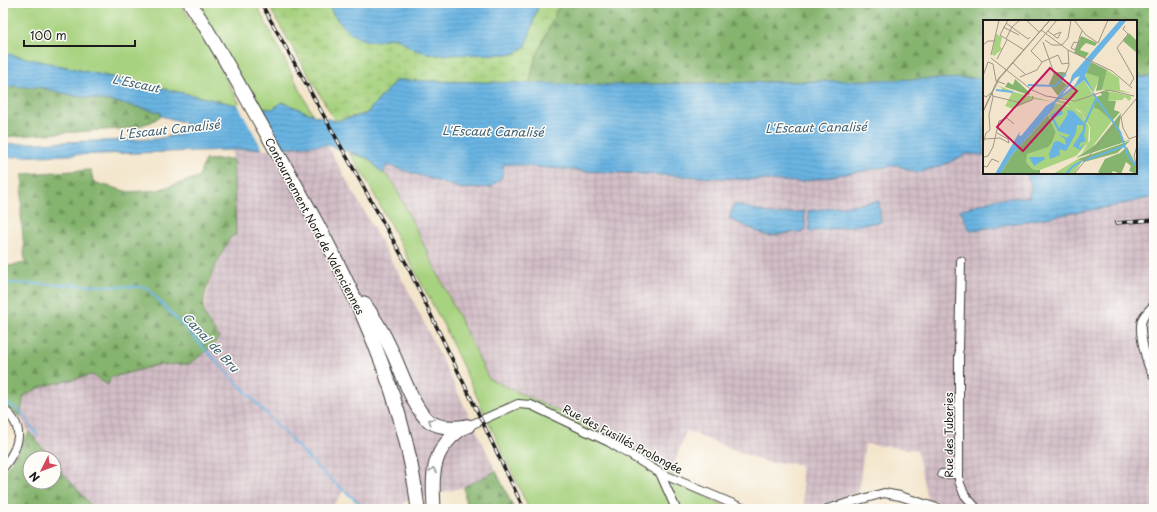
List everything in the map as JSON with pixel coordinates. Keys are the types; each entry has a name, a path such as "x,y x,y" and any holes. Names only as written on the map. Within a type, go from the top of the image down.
{"main road":[{"name":"Contournement Nord de Valenciennes","path":"190,3 285,165 336,260 365,320 384,368 406,441 416,487 418,509"},
{"path":"336,260 381,329 417,405 424,416 429,421 441,426 457,428 468,426"},
{"path":"434,509 432,479 436,460 447,442 468,426"},
{"path":"416,487 422,509"}],"street":[{"name":"Rue des Tuberies","path":"960,261 958,474 962,490 977,509"},
{"path":"1154,305 1143,318 1141,330 1148,368 1154,376"},
{"name":"Rue des Fusillés Prolongée","path":"468,426 511,407 525,403 609,442 660,473 745,509"},
{"path":"3,408 12,417 19,431 16,446 3,468"},
{"path":"660,473 676,509"},
{"path":"942,474 958,474"},
{"path":"827,509 884,493 896,494 940,509"}],"shaded area":[{"path":"327,145 408,290 496,471 464,487 404,502 404,509 368,509 344,490 331,509 94,509 62,471 62,450 44,450 29,432 20,417 24,396 41,387 93,375 110,378 157,365 189,364 219,337 205,316 205,302 211,278 230,238 236,234 232,150"},
{"path":"967,154 983,155 983,174 1026,174 1031,185 1029,197 995,199 960,210 971,231 1114,206 1154,197 1154,509 958,509 927,499 917,450 865,444 858,493 809,509 805,509 800,464 768,463 686,431 672,470 621,440 489,379 393,182 383,174 386,165 462,189 502,177 504,164 584,171 878,167 898,165 917,173 941,166"}],"green space":[{"path":"3,3 179,3 206,42 241,106 3,53"},
{"path":"197,3 256,4 313,115 282,102 273,109 254,107"},
{"path":"267,3 560,3 535,59 529,84 397,80 366,114 335,121"},
{"path":"560,3 1154,3 1154,77 1137,77 1137,20 983,20 983,78 605,85 529,84 535,59"},
{"path":"3,86 39,87 75,96 116,102 160,112 161,116 151,122 132,128 3,137"},
{"path":"349,153 368,158 393,182 489,379 621,440 672,470 675,482 731,509 529,509 444,326 366,179"},
{"path":"233,159 236,234 230,238 216,265 204,298 203,308 205,316 219,337 212,347 189,364 157,365 110,378 108,385 92,375 41,387 24,396 20,417 3,404 3,267 25,263 21,213 23,174 91,170 93,182 129,192 158,190 199,177 205,160"},
{"path":"29,432 44,450 22,450 22,490 62,490 62,471 94,509 47,509 41,505 35,509 3,509 3,475"},
{"path":"496,471 514,509 466,509 464,487"}],"water":[{"path":"328,3 539,3 526,46 514,54 437,55 415,50 395,37 370,41 357,37 344,28"},
{"path":"3,53 241,106 273,109 282,102 313,115 335,121 366,114 396,80 605,85 983,78 983,155 967,154 941,166 917,173 897,165 799,182 584,171 504,164 502,177 492,187 462,189 387,165 383,174 368,158 327,145 232,150 3,157 3,144 156,139 181,134 186,126 183,122 161,116 160,112 116,102 75,96 39,87 3,86"},
{"path":"1137,77 1154,77 1154,197 1114,206 970,231 960,210 995,199 1029,197 1031,185 1026,174 1137,174"},
{"path":"879,201 881,222 810,232 808,211"},
{"path":"734,204 776,215 804,211 806,231 768,236 729,219"}],"pier":[{"path":"237,103 259,105 284,149 263,150"}],"waterway":[{"name":"Canal de Bru","path":"3,283 146,287 321,471 366,509"},
{"name":"Canal de Bru","path":"3,400 22,413 38,436"}],"railway":[{"path":"261,3 407,265 524,509"},
{"path":"1116,223 1154,220"}],"water label":[{"name":"L'Escaut","path":"136,83"},
{"name":"L'Escaut Canalisé","path":"816,127"},
{"name":"L'Escaut Canalisé","path":"169,129"},
{"name":"L'Escaut Canalisé","path":"493,131"}]}
